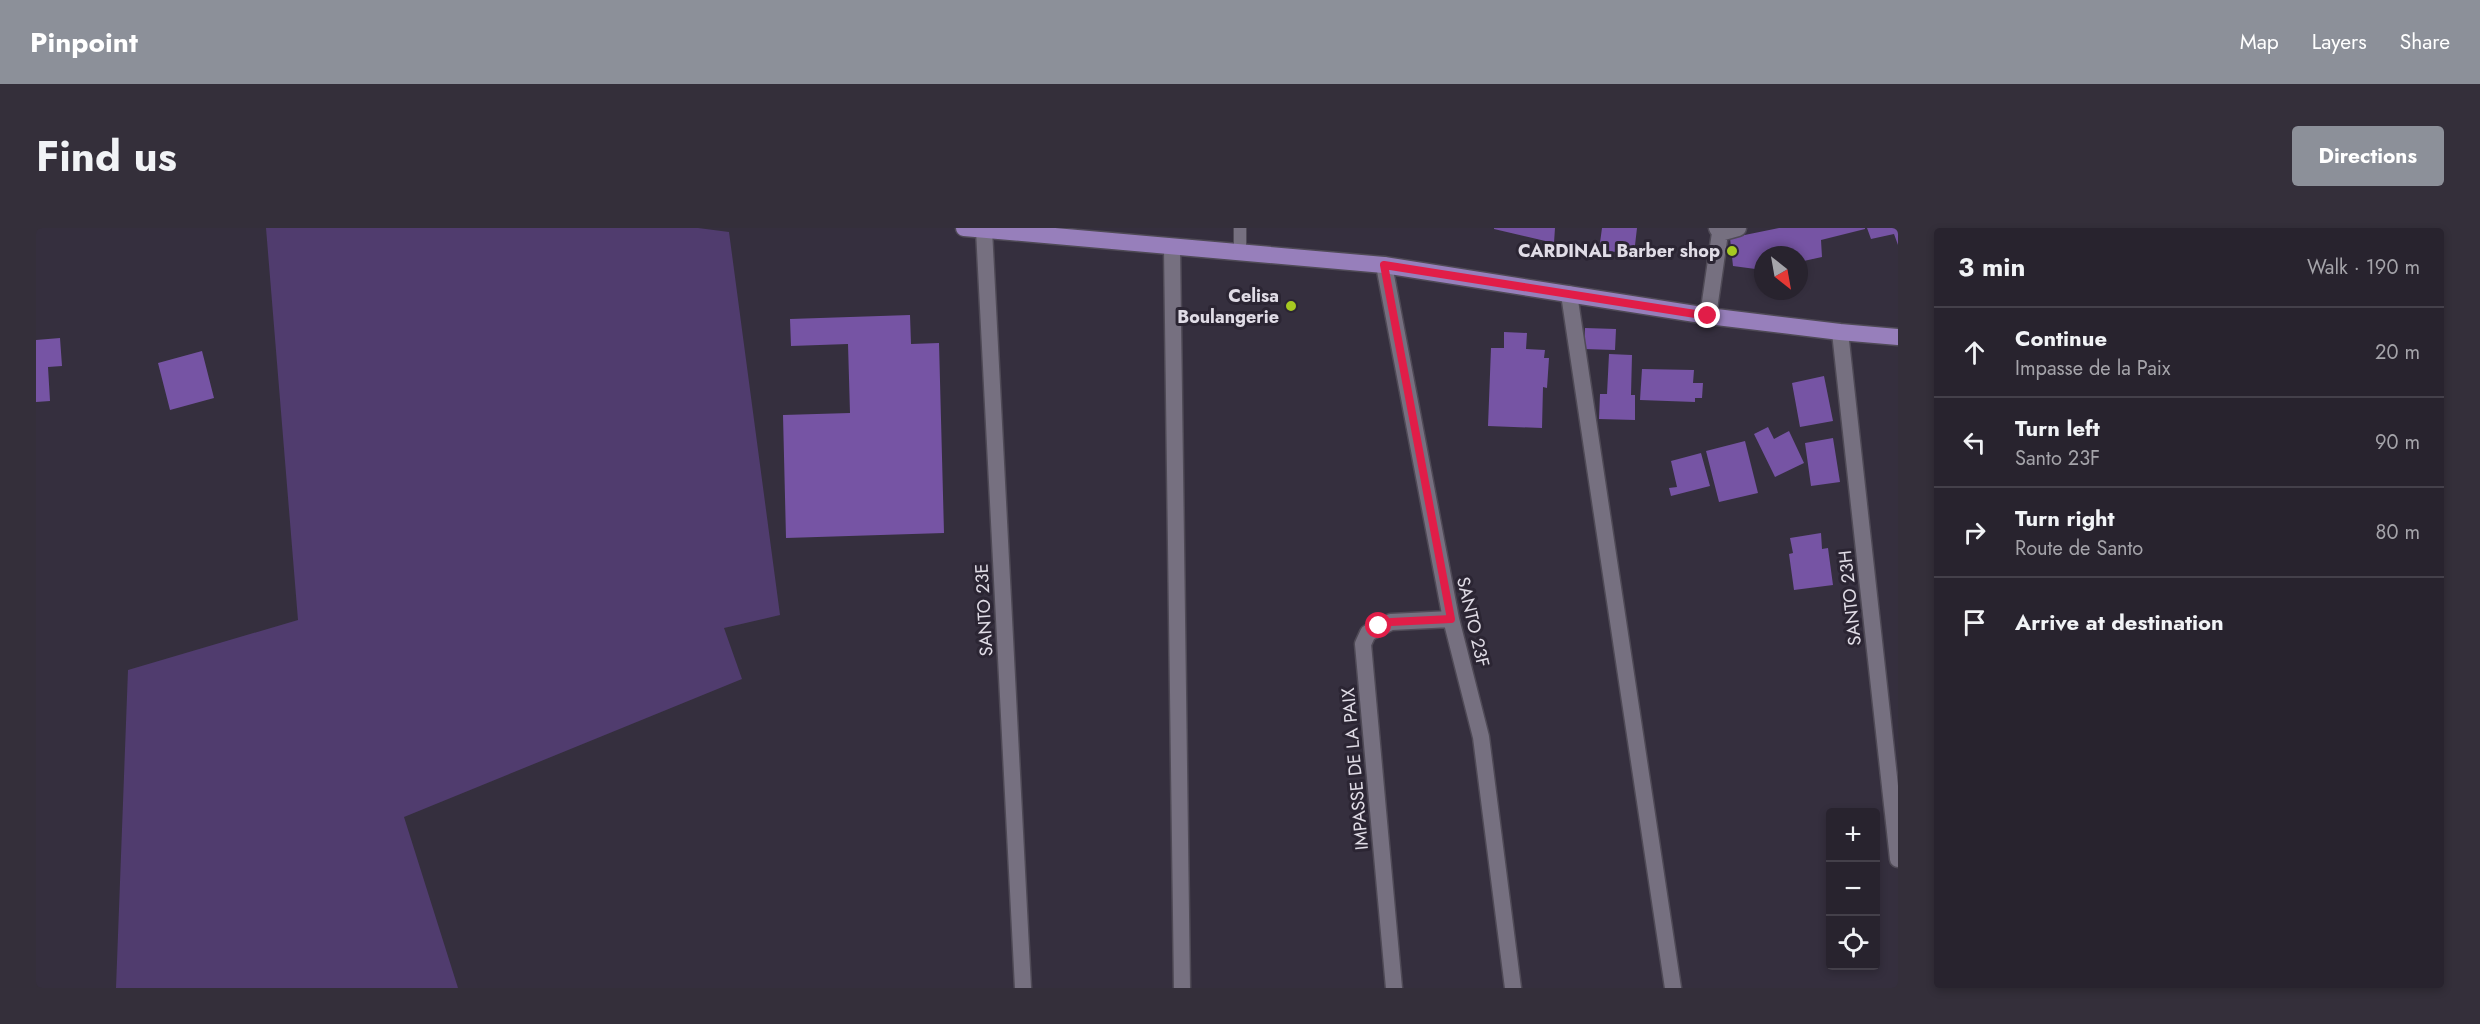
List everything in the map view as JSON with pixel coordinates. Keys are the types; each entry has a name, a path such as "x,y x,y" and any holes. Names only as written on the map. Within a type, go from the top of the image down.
{"main road":[{"path":"964,228 1384,265 1708,316 1898,337"}],"street":[{"path":"1708,316 1719,230 1738,228"},
{"name":"SANTO 23E","path":"984,230 1023,988"},
{"path":"1172,248 1182,988"},
{"name":"SANTO 23F","path":"1384,265 1451,619 1481,737 1513,988"},
{"path":"1569,294 1672,988"},
{"name":"SANTO 23H","path":"1840,332 1898,859"},
{"name":"IMPASSE DE LA PAIX","path":"1394,988 1363,644 1368,633 1391,622 1451,619"}],"lane":[{"path":"1240,228 1240,254"}],"shaded area":[{"path":"266,228 698,228 729,232 780,615 724,628 742,679 404,817 458,988 116,988 128,670 298,620"}],"building":[{"path":"1555,228 1554,243 1494,229"},
{"path":"1602,228 1637,228 1634,254 1599,250"},
{"path":"1779,228 1865,228 1821,240 1822,257 1808,260 1808,246 1754,246 1754,269 1733,266 1730,238"},
{"path":"1867,228 1898,228 1898,245 1894,234 1871,239"},
{"path":"910,315 911,344 939,343 944,533 786,538 783,415 850,413 848,344 791,346 790,319"},
{"path":"1585,328 1616,329 1615,350 1584,349"},
{"path":"1504,332 1527,333 1526,349 1545,350 1544,358 1549,358 1547,388 1543,387 1542,428 1488,426 1491,348 1504,348"},
{"path":"60,338 62,366 48,367 50,401 36,402 36,340"},
{"path":"202,351 214,398 170,410 158,363"},
{"path":"1609,354 1632,355 1631,395 1635,395 1635,420 1599,419 1600,394 1607,394"},
{"path":"1642,369 1694,370 1693,383 1703,383 1702,398 1695,398 1695,402 1640,400"},
{"path":"1824,376 1833,421 1800,427 1792,383"},
{"path":"1768,427 1774,439 1789,431 1804,463 1775,477 1754,434"},
{"path":"1833,438 1840,482 1811,486 1805,443"},
{"path":"1745,441 1758,493 1719,502 1706,451"},
{"path":"1701,453 1710,486 1671,496 1669,488 1677,487 1671,461"},
{"path":"1821,533 1822,549 1828,548 1833,585 1794,590 1789,554 1793,553 1790,538"}],"place":[{"name":"CARDINAL Barber shop","path":"1732,251"},
{"name":"Celisa Boulangerie","path":"1291,306"}],"route":[{"path":"1379,626 1391,622 1451,619 1384,265 1708,316"}]}
